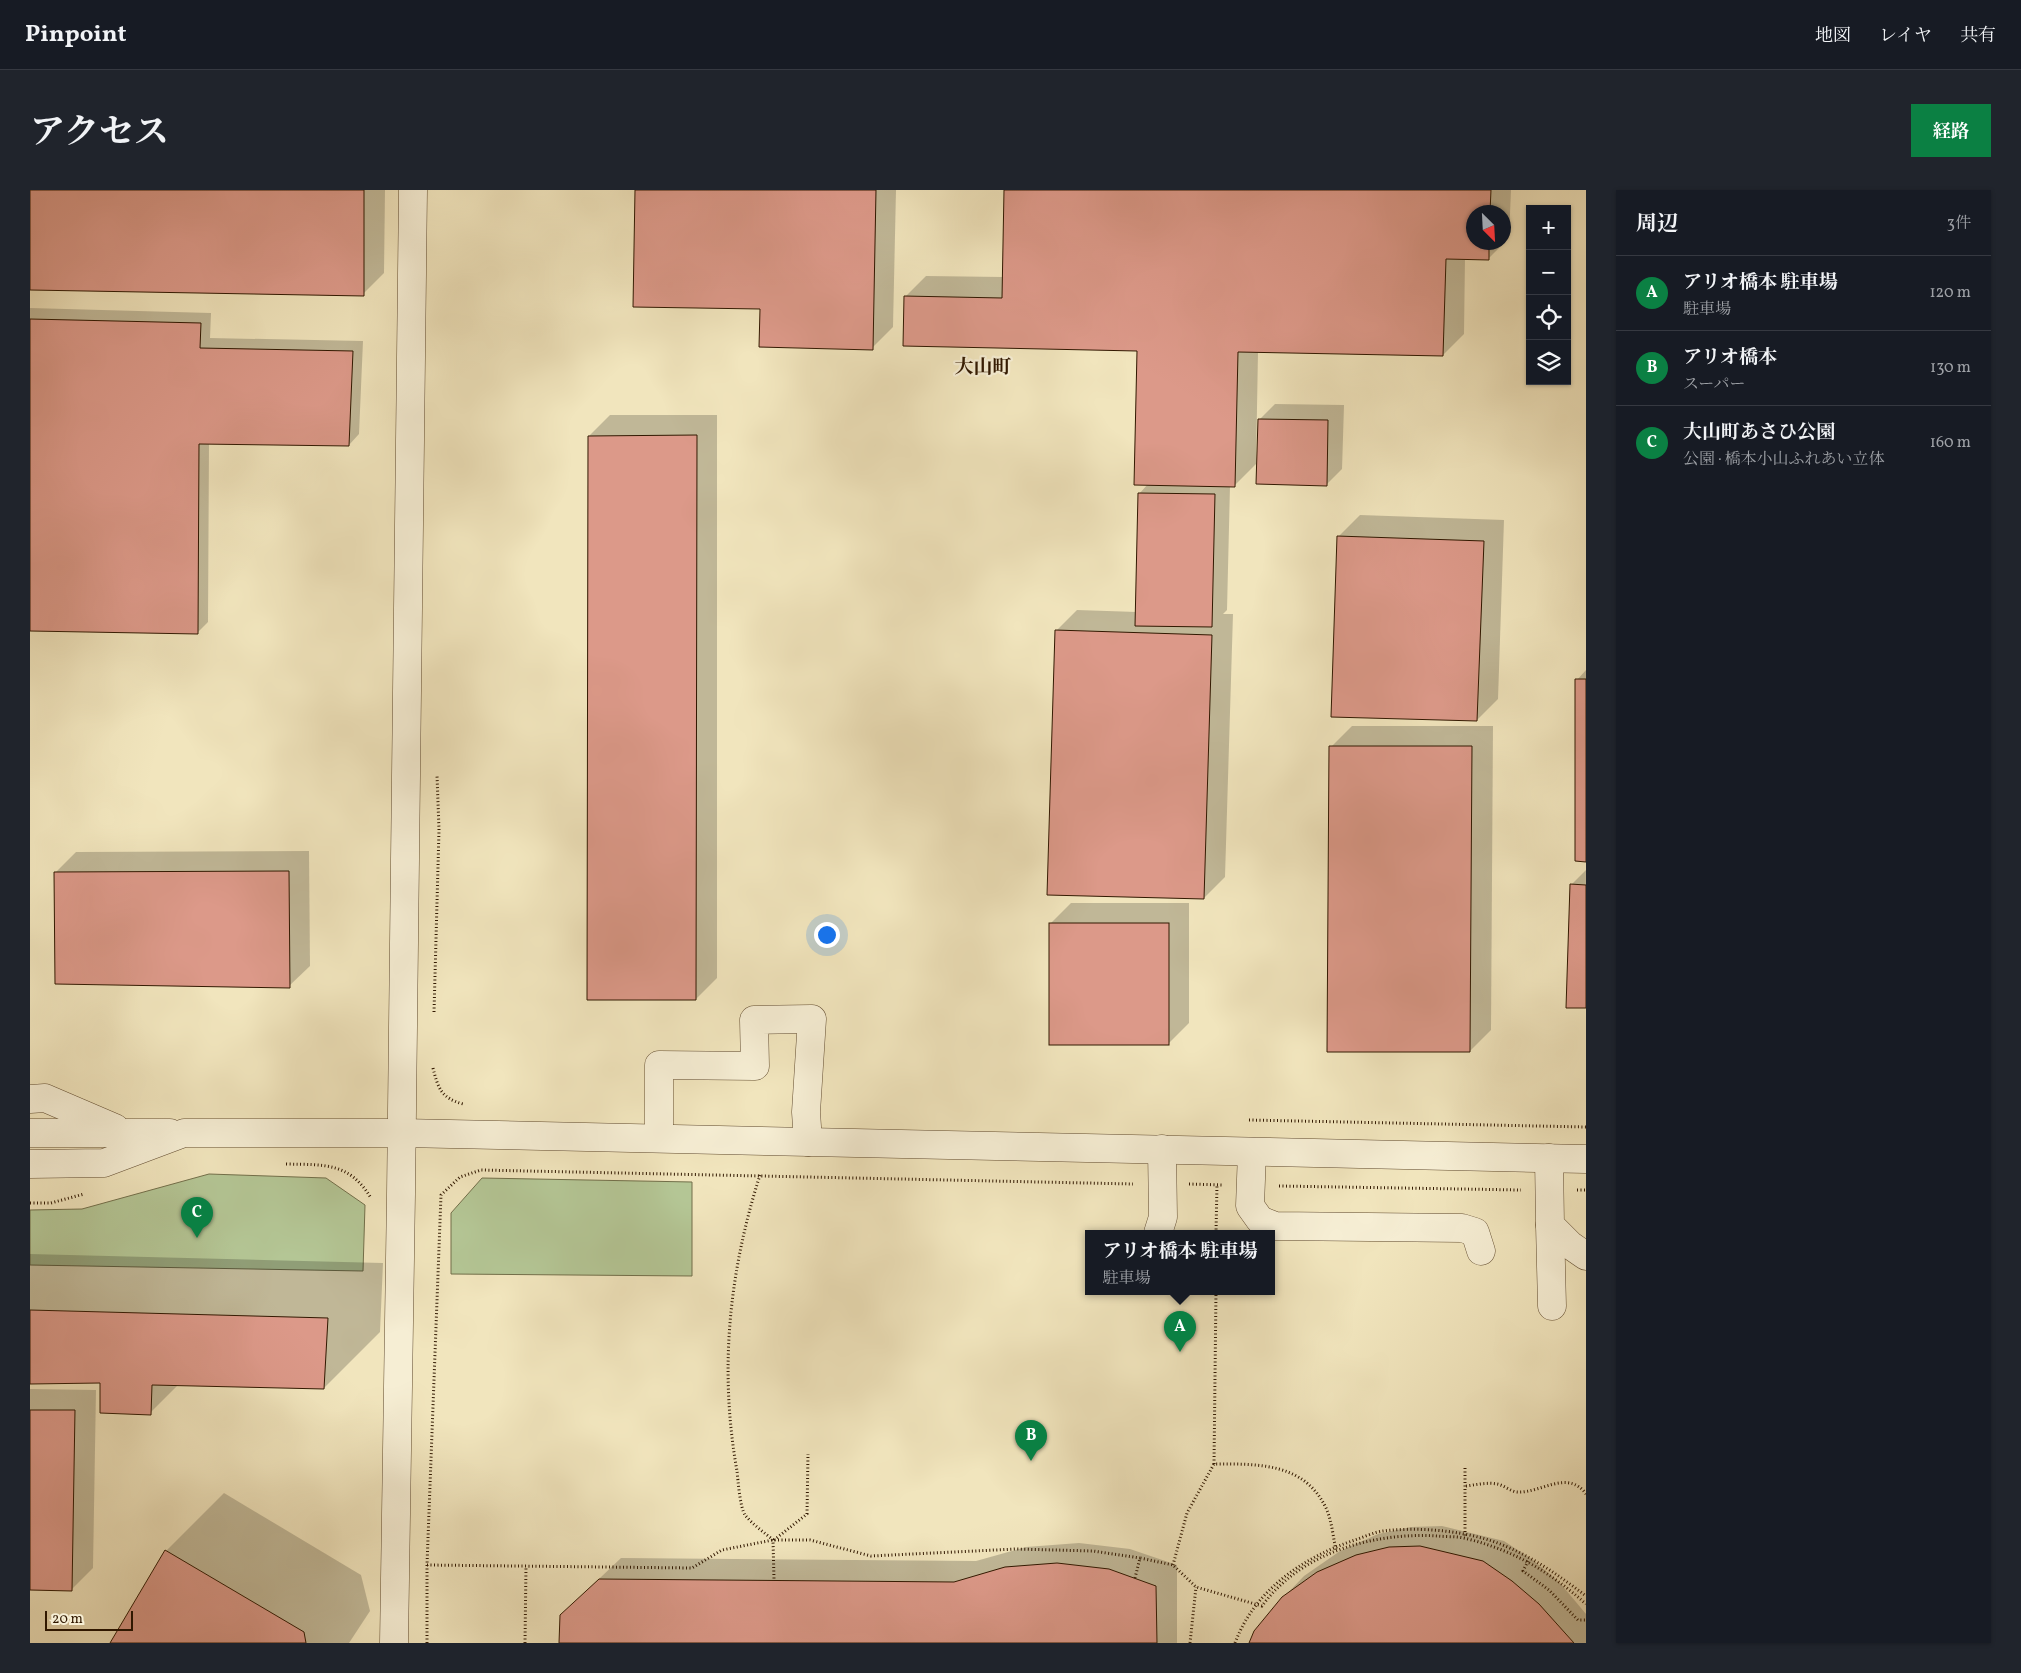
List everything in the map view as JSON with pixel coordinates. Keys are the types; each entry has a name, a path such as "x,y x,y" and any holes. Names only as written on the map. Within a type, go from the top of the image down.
{"street":[{"path":"394,1643 413,190"},
{"path":"659,1138 658,1064 755,1066 754,1020 812,1019 806,1112 808,1142"},
{"path":"30,1099 45,1098 122,1132"},
{"path":"30,1133 402,1133 1586,1159"},
{"path":"30,1164 104,1163 184,1133"},
{"path":"1159,1230 1162,1217 1162,1149"},
{"path":"1252,1152 1250,1206 1260,1220 1275,1226 1462,1228 1475,1232 1481,1251"},
{"path":"1549,1158 1552,1306"},
{"path":"1550,1225 1570,1246 1586,1256"}],"path":[{"path":"434,1018 439,830 437,772"},
{"path":"433,1058 433,1068 438,1090 452,1101 467,1104"},
{"path":"1246,1120 1586,1127"},
{"path":"284,1164 324,1165 343,1169 361,1182 374,1203"},
{"path":"427,1643 427,1565 441,1195 460,1177 481,1170 1162,1184 1586,1190"},
{"path":"760,1175 746,1220 734,1278 728,1322 726,1370 733,1452 744,1514 773,1540 774,1579"},
{"path":"1216,1230 1217,1184"},
{"path":"30,1203 51,1203 86,1193"},
{"path":"1173,1565 1187,1513 1214,1464 1216,1295"},
{"path":"773,1540 807,1514 808,1454"},
{"path":"1214,1464 1260,1464 1282,1468 1300,1477 1316,1492 1326,1509 1336,1550"},
{"path":"1465,1468 1465,1538"},
{"path":"1466,1486 1497,1484 1516,1492 1536,1490 1554,1482 1571,1483 1582,1488 1586,1494"},
{"path":"1235,1643 1240,1628 1272,1586 1304,1562 1337,1546 1382,1531 1420,1530 1461,1533 1492,1541 1531,1558 1586,1596"},
{"path":"427,1565 692,1568 722,1550 773,1540 810,1540 871,1556 1016,1549 1094,1551 1173,1565 1196,1587 1262,1606 1272,1593 1308,1564 1336,1550 1384,1536 1423,1535 1465,1538 1528,1561 1563,1583 1586,1604"},
{"path":"1135,1578 1140,1558"},
{"path":"1528,1561 1523,1571 1549,1590 1578,1620 1586,1620"},
{"path":"525,1643 526,1566"},
{"path":"1190,1643 1196,1587"}],"green space":[{"path":"209,1174 326,1178 365,1205 363,1271 30,1265 30,1210 82,1209"},
{"path":"482,1178 692,1182 692,1276 451,1274 451,1213"}],"building":[{"path":"30,190 364,190 364,296 30,290"},
{"path":"635,190 876,190 873,350 759,347 760,309 633,307"},
{"path":"1004,190 1491,190 1490,205 1466,205 1466,250 1489,250 1489,260 1446,259 1443,356 1238,352 1235,487 1134,485 1137,351 903,346 904,296 1002,298"},
{"path":"30,319 201,323 200,348 353,351 349,446 199,444 198,634 30,631"},
{"path":"1258,419 1328,420 1327,486 1256,484"},
{"path":"697,435 696,1000 587,1000 588,436"},
{"path":"1138,493 1215,494 1212,627 1135,626"},
{"path":"1337,536 1484,541 1477,721 1331,717"},
{"path":"1055,630 1212,635 1204,899 1047,895"},
{"path":"1575,679 1586,679 1586,862 1575,861"},
{"path":"1329,746 1472,746 1470,1052 1327,1052"},
{"path":"289,871 290,988 55,984 54,872"},
{"path":"1570,884 1586,885 1586,1008 1566,1008"},
{"path":"1049,923 1169,923 1169,1045 1049,1045"},
{"path":"30,1310 328,1318 324,1389 152,1385 151,1415 100,1413 100,1383 30,1384"},
{"path":"30,1410 75,1410 72,1591 30,1590"},
{"path":"1420,1546 1483,1561 1512,1581 1539,1604 1574,1643 1249,1643 1254,1631 1282,1597 1317,1572 1356,1555 1389,1547"},
{"path":"165,1550 304,1632 306,1643 110,1643"},
{"path":"1057,1563 1109,1569 1156,1586 1157,1643 559,1643 560,1615 599,1579 954,1582 1005,1567"}],"place":[{"name":"大山町あさひ公園","path":"197,1238"},
{"name":"アリオ橋本 駐車場","path":"1180,1352"},
{"name":"アリオ橋本","path":"1031,1461"}],"district":[{"name":"大山町","path":"983,366"}]}
